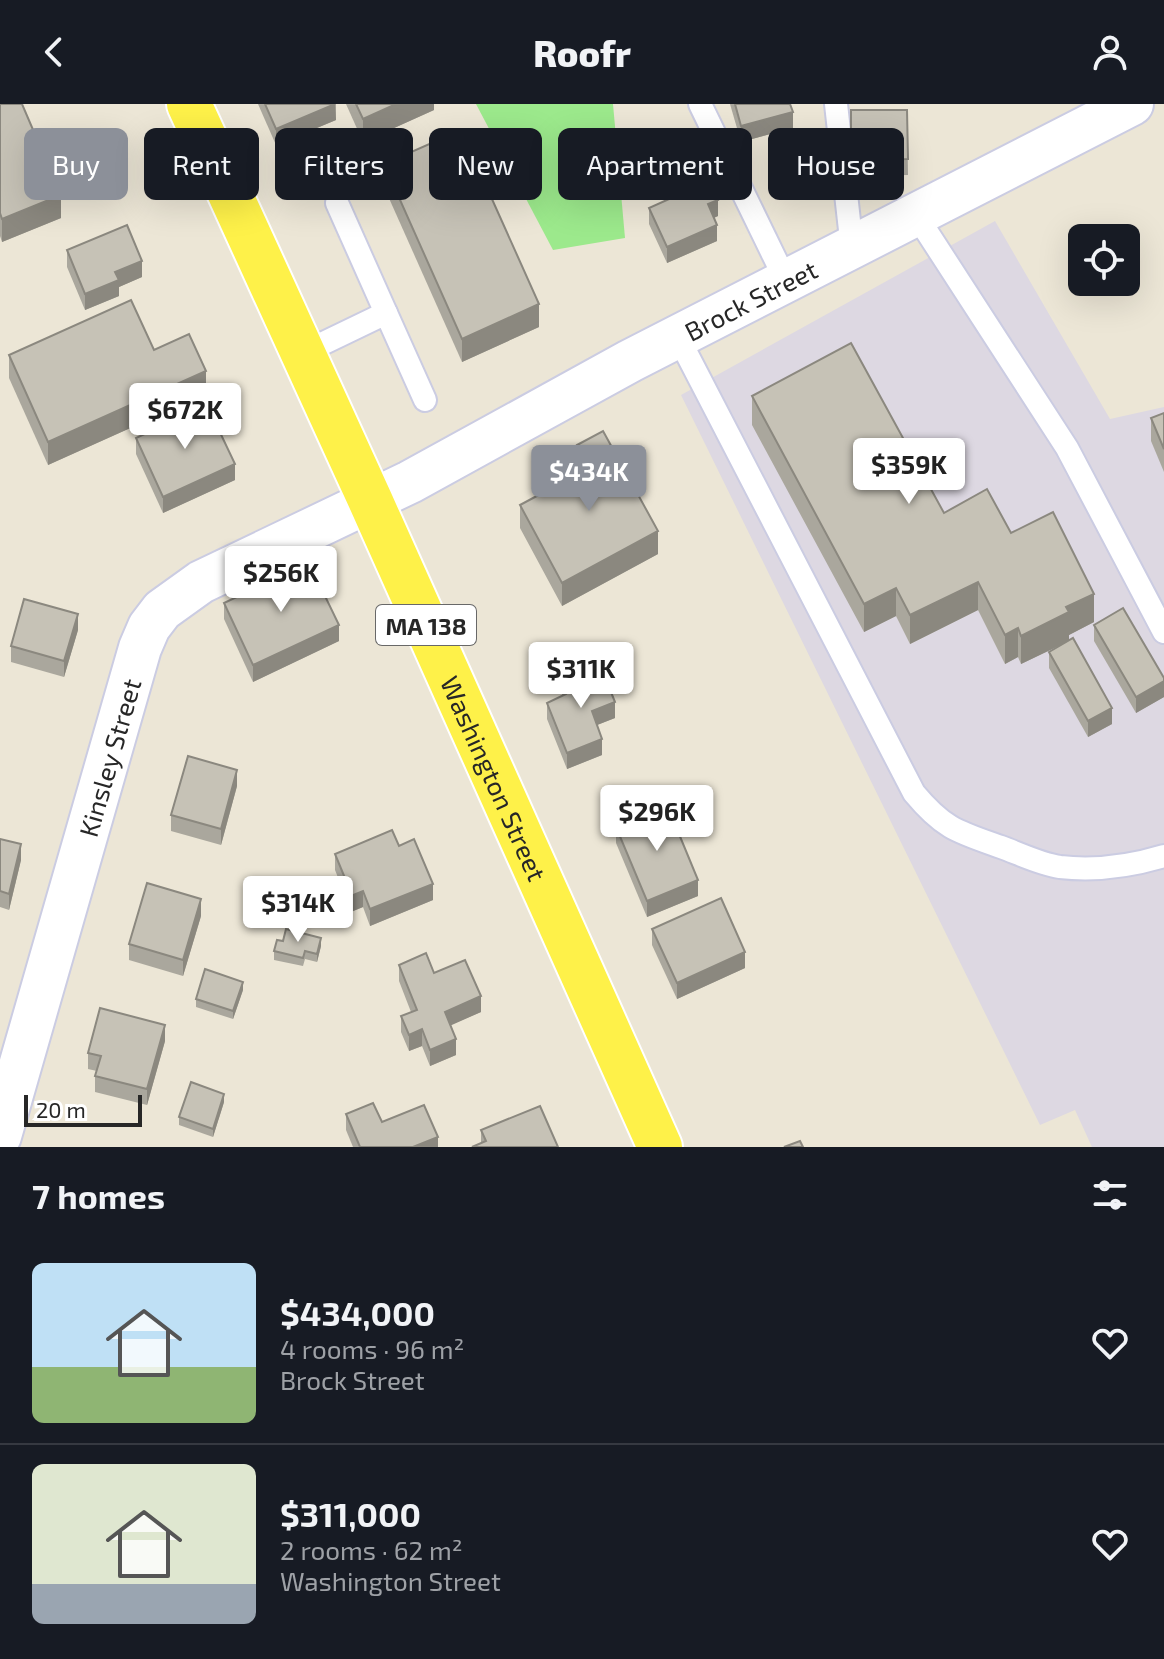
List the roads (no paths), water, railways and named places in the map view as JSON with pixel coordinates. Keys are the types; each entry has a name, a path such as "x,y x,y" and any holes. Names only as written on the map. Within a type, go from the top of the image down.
{"main road":[{"name":"Washington Street","path":"189,104 660,1147"}],"street":[{"name":"Brock Street","path":"371,502 678,337 1132,104"},
{"name":"Kinsley Street","path":"2,1122 129,684 149,627 162,610 201,582 371,502"}],"lane":[{"path":"700,104 786,281"},
{"path":"836,104 852,248"},
{"path":"337,203 425,400"},
{"path":"916,215 1067,448 1164,632"},
{"path":"303,353 386,313"},
{"path":"678,337 914,793 934,817 957,832 1057,867 1095,868 1138,864 1164,856"}]}
